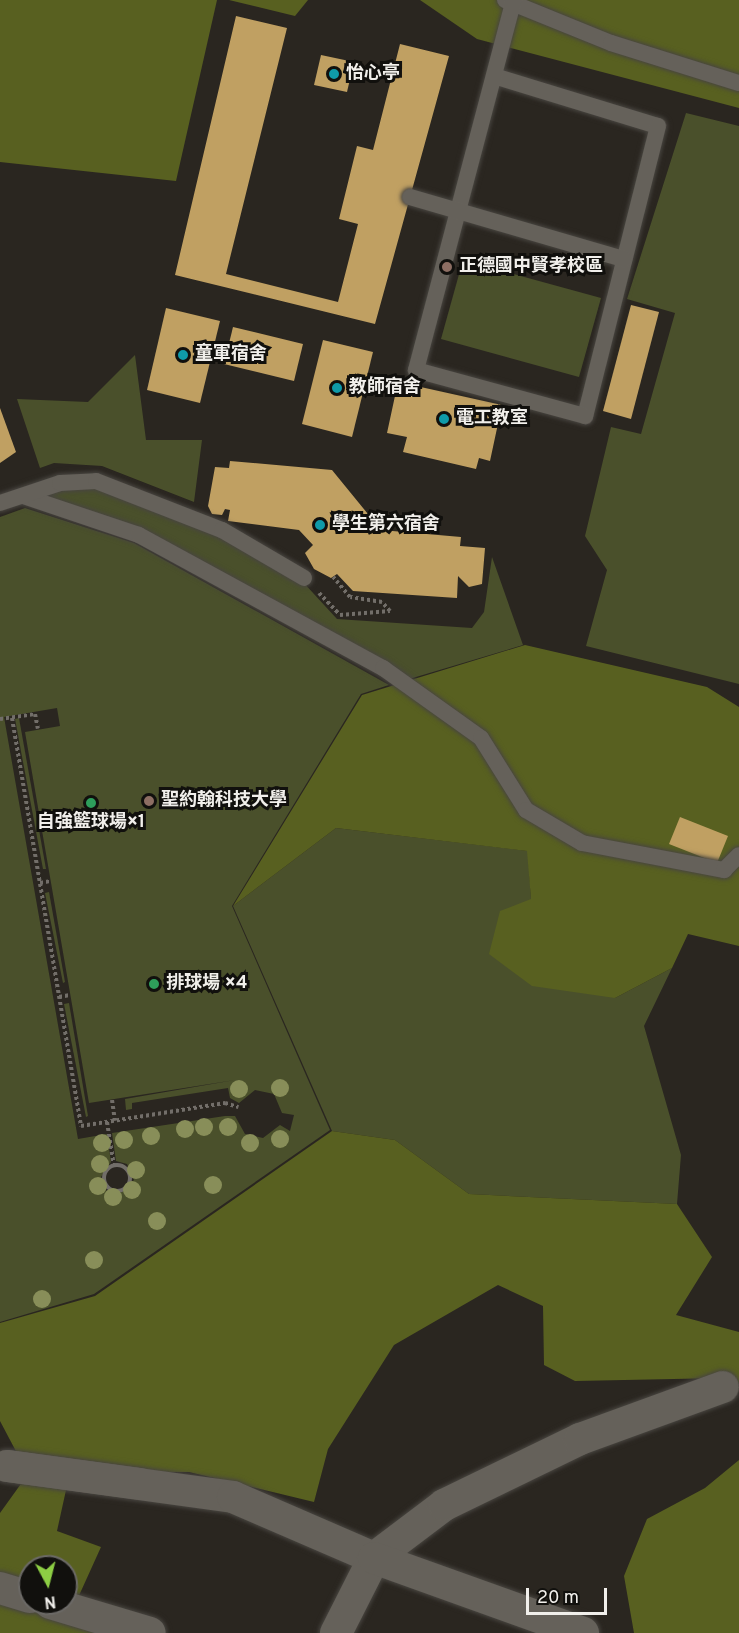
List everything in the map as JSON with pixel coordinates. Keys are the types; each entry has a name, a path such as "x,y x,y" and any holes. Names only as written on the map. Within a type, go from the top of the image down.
{"street":[{"path":"336,1633 374,1558 444,1505 580,1439 723,1387"},
{"path":"4,1460 233,1497 374,1558 583,1633"},
{"path":"4,1460 141,1484"},
{"path":"0,1588 18,1593"},
{"path":"78,1611 150,1633"}],"lane":[{"path":"494,76 658,126 585,416 416,370 494,76 509,2 611,43 739,83"},
{"path":"410,197 457,213 624,259"},
{"path":"0,503 60,483 96,481 222,530 304,578"},
{"path":"23,496 139,535 383,668 481,738 526,810 582,843 724,870 739,855"}],"path":[{"path":"304,578 340,615 387,613 389,605 350,597 333,576"},
{"path":"0,719 35,714 38,729"},
{"path":"12,718 81,1126 225,1103 238,1107"},
{"path":"40,883 50,881"},
{"path":"59,997 70,994"},
{"path":"112,1100 115,1121"},
{"path":"107,1122 114,1166 104,1180 111,1190 121,1190 128,1174 114,1166"}],"green space":[{"path":"0,0 217,0 176,181 0,162"},
{"path":"229,0 308,0 295,16"},
{"path":"420,0 739,0 739,108 477,39"},
{"path":"686,113 739,126 739,684 586,646 607,570 585,536 611,427 641,434 675,313 627,299"},
{"path":"463,260 601,298 579,377 441,339"},
{"path":"135,355 146,440 202,440 194,502 102,466 54,463 40,468 17,399 88,402"},
{"path":"94,487 220,534 302,581 337,619 472,628 484,612 492,557 523,645 406,680 46,497 62,488"},
{"name":"聖約翰科技大學","path":"25,508 134,543 389,685 361,694 232,906 330,1130 94,1294 0,1322 0,517","holes":["57,708 60,726 25,732 89,1103 235,1080 125,1099 126,1110 132,1109 132,1103 228,1088 230,1098 239,1103 255,1090 274,1094 282,1113 294,1115 290,1131 280,1125 263,1138 245,1134 235,1116 112,1133 116,1161 127,1164 134,1180 118,1195 108,1193 99,1180 111,1162 107,1134 78,1139 4,717"]},
{"path":"525,645 707,687 739,707 739,946 688,934 672,968 615,998 532,986 489,954 500,911 531,899 527,851 336,828 233,906 362,695"},
{"path":"19,718 46,869 43,869 15,719"},
{"path":"336,828 528,851 531,899 615,998 672,968 644,1026 681,1155 677,1204 469,1194 395,1140 332,1131 233,906"},
{"path":"49,892 65,982 63,983 45,893"},
{"path":"69,1003 88,1116 86,1117 64,1004"},
{"path":"332,1131 395,1140 469,1194 677,1204 712,1257 676,1315 739,1332 739,1383 723,1378 575,1381 544,1365 543,1306 498,1285 394,1345 328,1449 314,1502 189,1472 70,1472 57,1531 101,1547 78,1598 78,1555 18,1555 18,1615 78,1615 78,1613 141,1633 0,1633 0,1513 28,1474 0,1421 0,1323 95,1296"},
{"path":"739,1460 739,1633 634,1633 624,1576 647,1519 705,1488"}],"building":[{"path":"236,16 287,28 226,274 338,302 358,224 339,219 357,146 373,150 400,44 449,56 375,324 175,275"},
{"name":"怡心亭","path":"321,55 354,62 347,92 314,85"},
{"path":"631,305 659,312 631,419 603,411"},
{"name":"童軍宿舍","path":"166,308 220,321 200,403 147,390"},
{"path":"233,327 303,344 294,381 224,364"},
{"name":"教師宿舍","path":"323,340 373,352 352,437 302,424"},
{"name":"電工教室","path":"398,382 502,405 490,461 479,458 476,469 403,452 407,437 387,433"},
{"path":"0,408 16,452 0,463"},
{"name":"學生第六宿舍","path":"230,461 332,470 381,530 461,537 460,546 485,548 482,584 469,587 458,576 457,598 353,591 337,574 331,578 314,569 305,553 313,545 299,530 228,521 230,510 225,509 222,515 212,514 208,506 215,467 229,468"},
{"path":"680,817 728,836 717,863 669,844"}],"place":[{"name":"怡心亭","path":"334,74"},
{"name":"正德國中賢孝校區","path":"447,267"},
{"name":"童軍宿舍","path":"183,355"},
{"name":"教師宿舍","path":"337,388"},
{"name":"電工教室","path":"444,419"},
{"name":"學生第六宿舍","path":"320,525"},
{"name":"聖約翰科技大學","path":"149,801"},
{"name":"自強籃球場×1","path":"91,803"},
{"name":"排球場 ×4","path":"154,984"}]}
